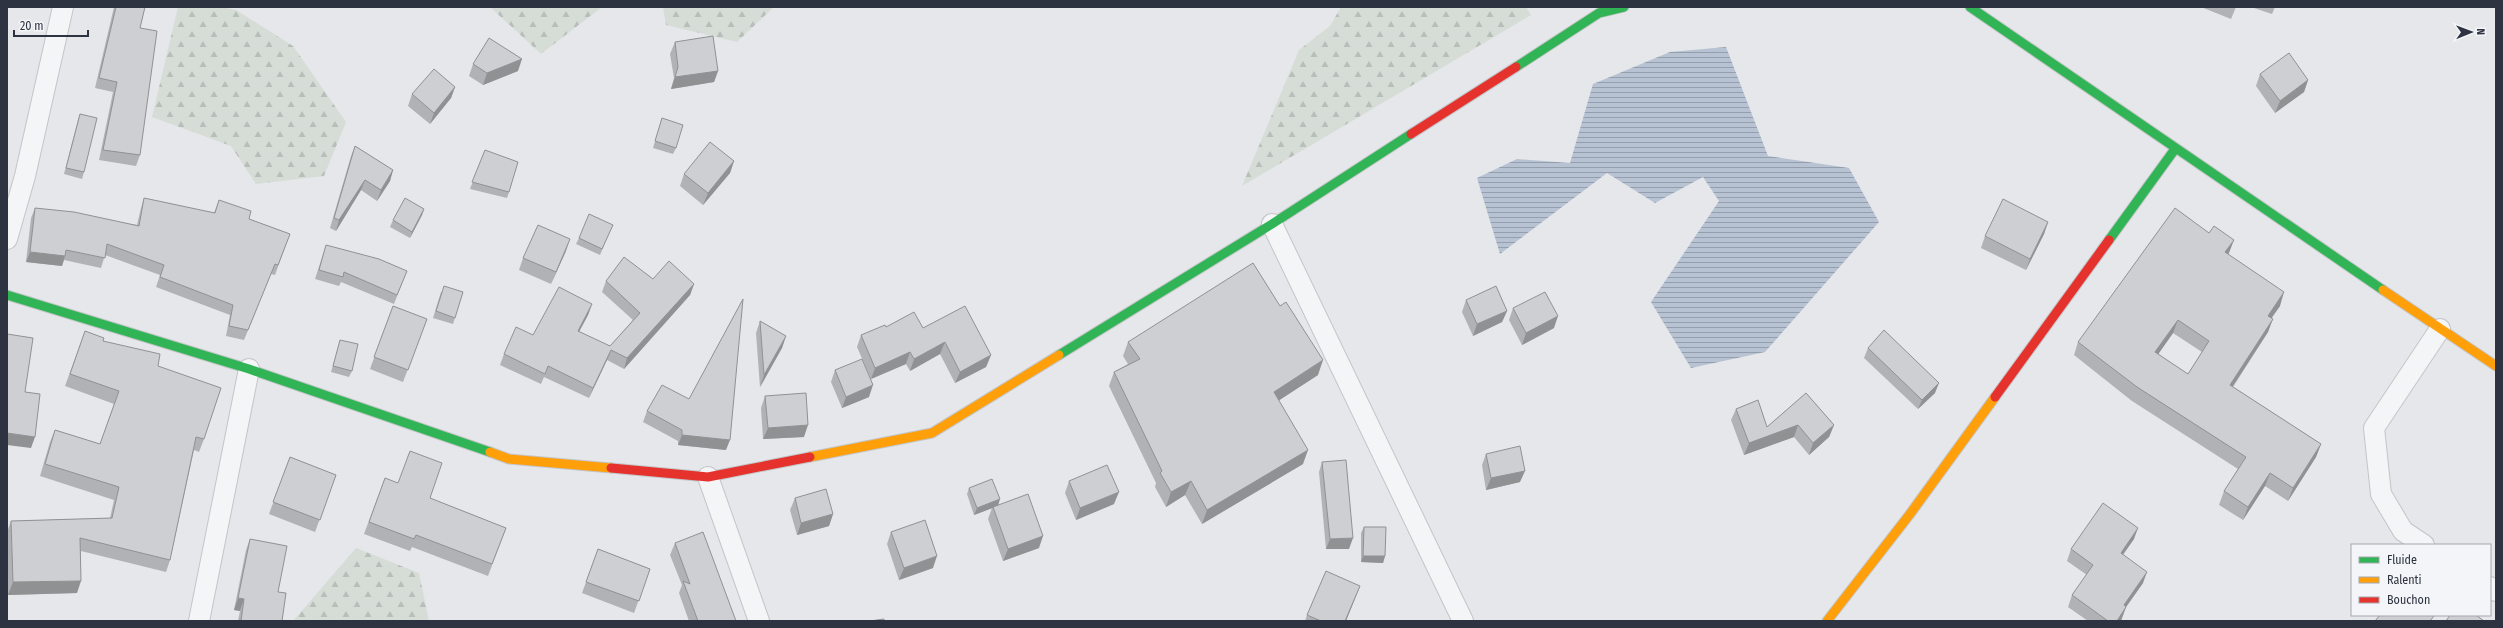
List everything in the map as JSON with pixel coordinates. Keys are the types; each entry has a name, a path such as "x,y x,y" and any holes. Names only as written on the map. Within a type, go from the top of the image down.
{"street":[{"path":"7,239 25,176 63,7"},
{"path":"7,295 249,368 509,459 708,477 932,433 1272,224 1599,13 1624,7"},
{"path":"1970,7 2175,149 2496,366"},
{"path":"1827,621 1910,514 2175,149"},
{"path":"1272,224 1463,621"},
{"path":"2422,544 2403,531 2381,494 2374,428 2440,329"},
{"path":"198,621 249,368"},
{"path":"708,477 759,621"}],"green space":[{"path":"178,7 221,7 236,10 293,46 346,122 324,176 256,184 231,146 152,117"},
{"path":"490,7 602,7 541,54"},
{"path":"663,7 774,7 737,42 666,25"},
{"path":"1341,7 1526,7 1531,15 1242,186 1299,50 1330,26"},
{"path":"356,548 419,573 429,621 293,621"}],"water":[{"path":"1726,47 1768,156 1849,168 1879,222 1765,352 1691,368 1651,302 1719,201 1703,177 1655,203 1607,173 1500,254 1477,178 1517,159 1570,163 1593,84 1670,52"}],"building":[{"path":"116,7 145,7 140,28 157,31 140,155 103,150 117,82 99,78"},
{"path":"713,36 718,71 675,77 678,67 675,42"},
{"path":"489,38 522,59 487,73 473,64"},
{"path":"2289,53 2308,80 2280,101 2260,74"},
{"path":"434,69 455,87 434,113 412,94"},
{"path":"80,114 97,118 84,172 66,168"},
{"path":"662,118 683,125 676,148 655,141"},
{"path":"710,142 734,161 708,193 684,174"},
{"path":"355,146 393,170 381,190 365,180 339,220 334,218"},
{"path":"485,150 518,162 509,192 472,182"},
{"path":"144,198 215,213 219,200 251,211 249,219 290,234 278,265 275,264 248,330 229,326 233,305 160,277 164,265 107,244 105,258 66,250 65,256 30,252 35,208 74,212 139,226"},
{"path":"405,198 424,209 412,232 393,220"},
{"path":"2003,199 2048,222 2030,259 1985,236"},
{"path":"2175,208 2209,233 2214,226 2234,240 2225,252 2284,292 2268,316 2273,319 2230,385 2321,444 2293,488 2270,473 2248,507 2224,491 2246,457 2137,387 2078,342","holes":["2178,320 2209,341 2188,374 2155,352"]},
{"path":"589,214 613,225 602,249 579,238"},
{"path":"538,225 570,239 556,272 523,258"},
{"path":"326,245 379,259 407,271 397,295 344,272 343,277 319,270"},
{"path":"624,257 653,279 669,261 694,284 627,358 611,350 593,388 548,366 545,374 504,354 516,327 533,335 559,287 592,304 578,331 610,346 640,313 606,281"},
{"path":"1253,263 1280,306 1286,302 1323,360 1274,392 1308,450 1207,510 1191,481 1171,492 1160,473 1162,471 1114,372 1140,359 1128,342"},
{"path":"444,286 463,292 455,318 436,311"},
{"path":"1496,286 1507,311 1477,324 1466,300"},
{"path":"1545,292 1558,316 1526,333 1513,308"},
{"path":"743,299 730,440 682,435 682,430 647,411 662,385 689,399"},
{"path":"393,306 427,319 408,370 374,357"},
{"path":"965,306 991,355 960,372 945,342 914,359 910,352 875,368 861,335 885,325 886,327 914,312 923,328"},
{"path":"760,321 786,336 764,375"},
{"path":"1884,330 1939,383 1922,400 1868,348"},
{"path":"85,331 104,338 103,341 160,354 158,366 221,388 204,439 196,437 170,560 80,538 81,581 13,582 11,521 112,518 119,487 45,464 55,430 100,444 119,391 70,374"},
{"path":"7,334 33,338 25,392 40,394 35,437 7,433"},
{"path":"340,340 358,344 352,371 333,366"},
{"path":"862,359 873,385 846,397 835,370"},
{"path":"806,393 808,425 768,428 765,396"},
{"path":"1806,393 1834,425 1813,443 1798,425 1749,443 1736,409 1758,400 1767,427"},
{"path":"1520,446 1525,471 1491,478 1486,454"},
{"path":"410,451 442,463 430,498 506,528 492,564 416,535 414,539 369,522 385,478 398,483"},
{"path":"290,457 336,475 320,520 273,502"},
{"path":"1346,460 1353,538 1330,539 1322,462"},
{"path":"1107,465 1119,492 1080,508 1069,481"},
{"path":"992,479 1000,499 977,508 969,488"},
{"path":"826,489 833,514 801,523 795,498"},
{"path":"1028,494 1043,536 1008,549 993,507"},
{"path":"2103,503 2138,528 2121,553 2147,572 2124,605 2126,607 2117,621 2108,621 2072,595 2093,565 2071,549"},
{"path":"925,520 937,556 904,568 891,532"},
{"path":"1364,527 1386,527 1385,556 1363,556"},
{"path":"703,532 736,621 698,621 683,581 690,584 675,543"},
{"path":"250,539 287,546 278,592 286,593 282,621 241,621 244,599 238,598"},
{"path":"598,549 650,569 639,601 586,582"},
{"path":"1326,571 1360,586 1345,621 1321,621 1307,615"},
{"path":"2379,616 2434,616 2430,621 2375,621"},
{"path":"2449,616 2477,616 2484,621 2446,621"},
{"path":"884,619 884,621 870,621"}],"traffic: fast":[{"path":"1516,67 1599,13 1624,7"},
{"path":"1970,7 2383,290"},
{"path":"1059,355 1272,224 1411,134"},
{"path":"2109,240 2175,149"},
{"path":"7,295 249,369 490,452"}],"traffic: slow":[{"path":"2383,290 2496,366"},
{"path":"810,457 932,433 1059,355"},
{"path":"1827,621 1910,514 1995,397"},
{"path":"490,452 509,459 611,468"}],"traffic: jam":[{"path":"1411,134 1516,67"},
{"path":"1995,397 2109,240"},
{"path":"611,468 708,477 810,457"}]}
